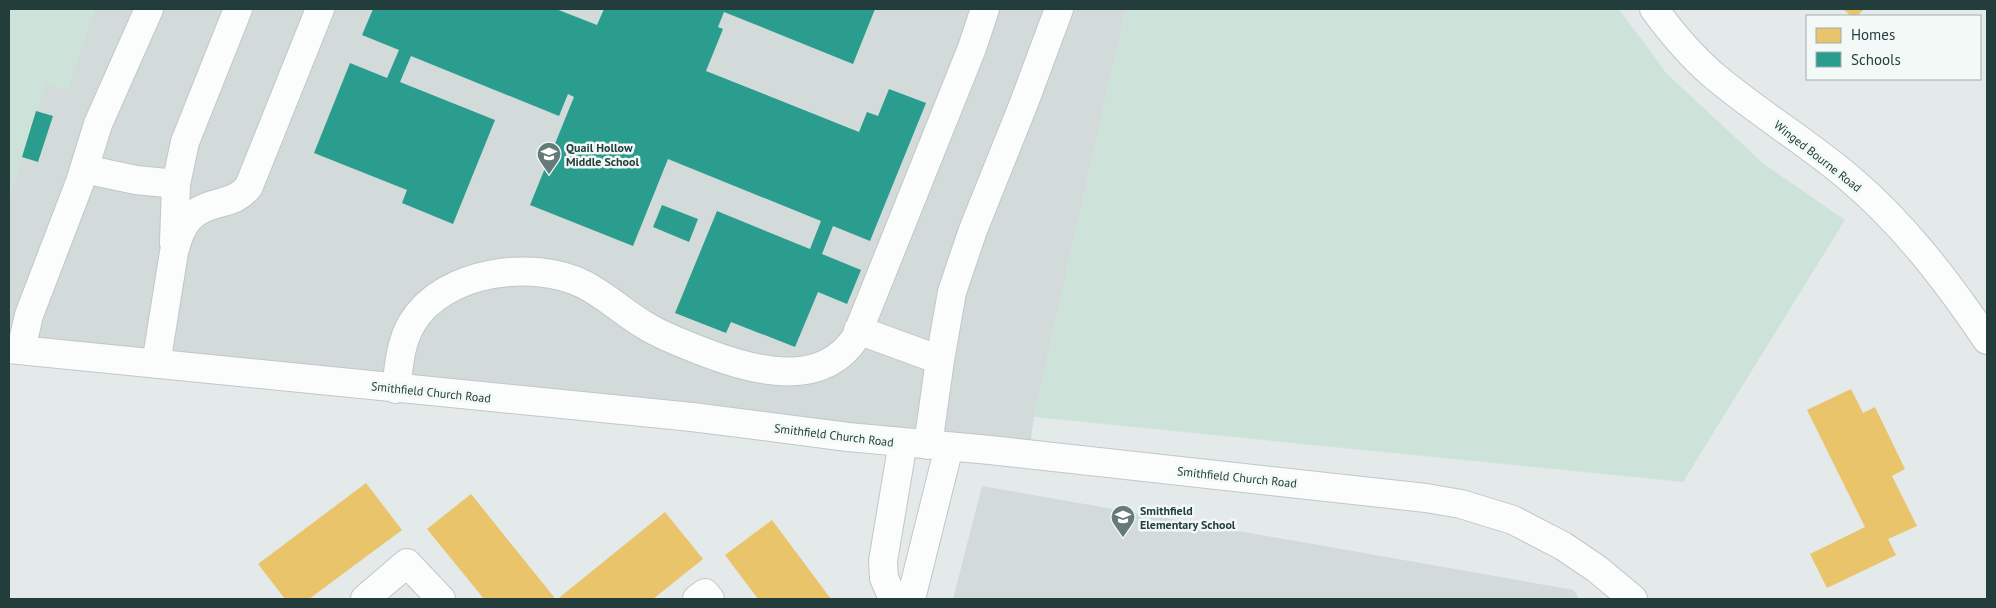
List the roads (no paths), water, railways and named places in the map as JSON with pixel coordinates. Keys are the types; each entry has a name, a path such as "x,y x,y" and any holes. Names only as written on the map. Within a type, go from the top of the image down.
{"street":[{"path":"15,349 84,169 98,124 149,9"},
{"path":"156,364 174,252 176,184 185,142 238,9"},
{"path":"174,252 183,227 191,217 207,207 241,195 249,186 320,9"},
{"path":"396,389 405,336 412,322 423,308 451,288 477,278 504,271 544,272 582,283 645,326 671,340 730,362 753,368 793,372 822,366 835,359 847,350 858,330 972,48 985,9"},
{"path":"911,599 927,445 952,292 973,230 1059,9"},
{"name":"Winged Bourne Road","path":"1654,9 1670,30 1711,73 1757,110 1849,178 1902,228 1949,284 1987,340"},
{"path":"84,169 136,180 176,184"},
{"path":"858,330 940,360"},
{"name":"Smithfield Church Road","path":"15,349 396,389 692,417 927,445 1416,497 1460,504 1512,520 1563,546 1597,569 1633,599"},
{"path":"893,599 884,578 882,562 927,445"},
{"path":"365,599 407,563 441,599"},
{"path":"697,599 705,593 710,599"}],"place":[{"name":"Quail Hollow Middle School","path":"549,175"},
{"name":"Smithfield Elementary School","path":"1123,538"}]}
